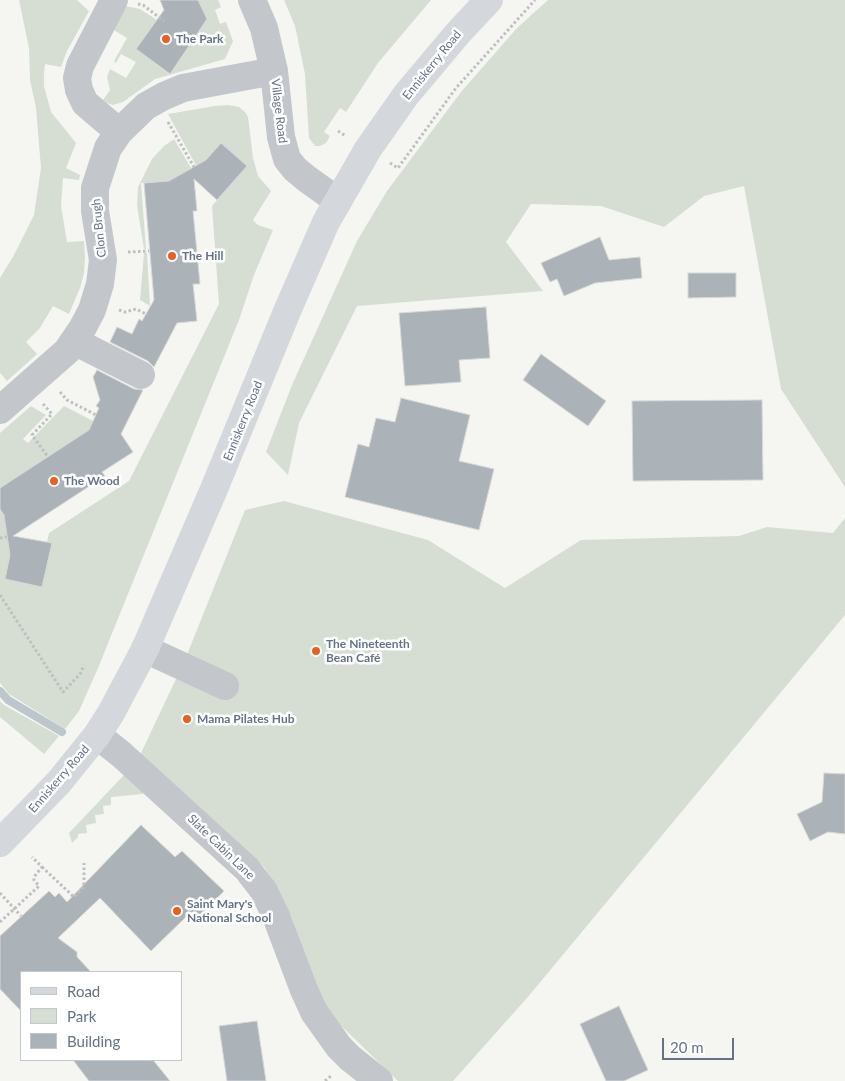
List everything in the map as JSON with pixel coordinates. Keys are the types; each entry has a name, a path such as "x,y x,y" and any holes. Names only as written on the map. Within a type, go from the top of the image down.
{"main road":[{"name":"Enniskerry Road","path":"0,843 59,782 96,735 125,689 145,649 226,463 288,309 326,222 368,149 406,95 458,33 489,0"}],"street":[{"path":"114,0 80,66 77,78 79,90 85,103 119,132"},
{"name":"Village Road","path":"252,0 264,28 274,71 281,137 288,159 295,169 338,201"},
{"name":"Clon Brugh","path":"0,410 67,351 92,310 100,284 103,254 96,211 96,188 108,148 119,132 139,112 155,101 183,88 274,71"},
{"path":"74,341 141,375"},
{"path":"145,649 224,686"},
{"name":"Slate Cabin Lane","path":"96,735 122,755 247,869 264,892 276,916 314,1012 339,1047 379,1081"}],"path":[{"path":"398,168 456,88 535,0"},
{"path":"155,101 194,167"},
{"path":"35,380 96,415"},
{"path":"35,380 52,414 32,435 48,457"},
{"path":"0,538 7,537"},
{"path":"0,595 64,692 80,674 84,666"},
{"path":"32,857 74,897 84,887 84,863"},
{"path":"0,922 39,886 34,877 42,867"},
{"path":"0,893 21,916"}],"green space":[{"path":"19,0 77,0 89,11 67,51 61,67 45,64 44,75 44,86 51,112 76,143 66,168 80,175 79,180 63,178 61,206 67,242 84,241 85,258 80,288 69,314 53,306 40,328 26,342 37,354 7,381 0,373 0,278 34,215 41,168 36,108 30,80 29,48"},
{"path":"198,0 218,0 221,7 215,10 220,24 226,22 233,41 225,59 155,79 123,102 113,105 103,100 110,90 107,77 110,69 126,78 136,62 121,54 116,63 114,61 127,38 112,29 125,6 140,9 157,20 136,49 169,74 207,19"},
{"path":"284,0 431,0 378,63 346,112 340,108 324,132 330,136 326,143 320,146 315,146 309,138 305,74 295,26"},
{"path":"548,0 845,0 845,487 781,389 744,186 704,196 664,227 601,206 531,204 506,242 543,291 357,306 299,423 288,475 266,452 292,385 357,241 387,191 461,92 517,28"},
{"path":"228,105 239,107 248,117 253,158 258,176 271,191 253,220 258,225 273,230 254,275 239,320 98,668 79,711 65,729 9,694 0,683 0,509 11,527 6,528 9,546 12,546 5,579 42,587 52,543 47,542 49,533 129,481 219,304 212,206 246,166 221,143 198,169 168,114"},
{"path":"174,139 191,168 180,175 182,180 141,183 146,249 144,249 137,205 138,187 152,159 164,146"},
{"path":"144,253 147,253 150,306 140,300"},
{"path":"31,406 46,415 23,439 28,443 64,406 93,421 92,423 96,426 0,488 0,433"},
{"path":"284,501 428,540 505,588 581,540 739,536 767,527 833,533 845,518 845,615 527,998 453,1081 398,1081 330,1015 316,989 292,918 278,888 264,867 141,757 141,753 184,662 245,510"},
{"path":"0,701 59,736 44,754 0,717"},
{"path":"124,775 142,785 143,794 111,797 111,805 103,806 104,814 95,815 96,823 86,825 87,833 78,834 78,837 72,843 69,833"}],"building":[{"name":"The Park","path":"160,0 198,0 207,19 170,74 136,49 164,10"},
{"name":"The Hill","path":"221,143 247,166 217,200 194,179 197,211 193,211 200,284 193,284 197,321 177,323 154,367 148,361 110,342 117,327 132,334 139,319 142,321 154,300 144,183 169,181 206,160"},
{"path":"600,237 609,260 640,257 642,278 595,283 564,296 557,279 550,282 541,263"},
{"path":"688,273 736,273 736,297 688,298"},
{"path":"486,307 490,358 459,360 461,382 405,386 399,313"},
{"path":"541,354 606,401 588,426 523,380"},
{"name":"The Wood","path":"97,370 134,389 143,390 121,434 133,452 102,472 105,476 13,536 52,543 42,587 5,579 10,555 4,515 0,509 0,488 89,430 99,408 96,406 100,400 93,377"},
{"path":"401,398 470,415 459,461 494,469 479,530 345,497 358,444 369,447 376,418 395,422"},
{"path":"762,400 763,480 633,481 632,401"},
{"path":"824,773 845,774 845,834 828,832 810,841 797,814 822,802"},
{"path":"141,825 175,857 182,851 224,891 198,918 191,912 151,951 100,898 58,938 77,952 77,957 90,971 20,971 20,1010 0,989 0,936 49,891 55,897 59,893 67,902"},
{"path":"619,1006 648,1070 624,1081 606,1081 580,1024"},
{"path":"257,1021 266,1081 227,1081 219,1026"},
{"path":"74,1061 154,1061 170,1081 89,1081"}],"waterway":[{"path":"0,691 8,700 62,732"}],"place":[{"name":"The Park","path":"166,39"},
{"name":"The Hill","path":"172,256"},
{"name":"The Wood","path":"54,481"},
{"name":"The Nineteenth Bean Café","path":"316,651"},
{"name":"Mama Pilates Hub","path":"187,719"},
{"name":"Saint Mary's National School","path":"177,911"}]}
